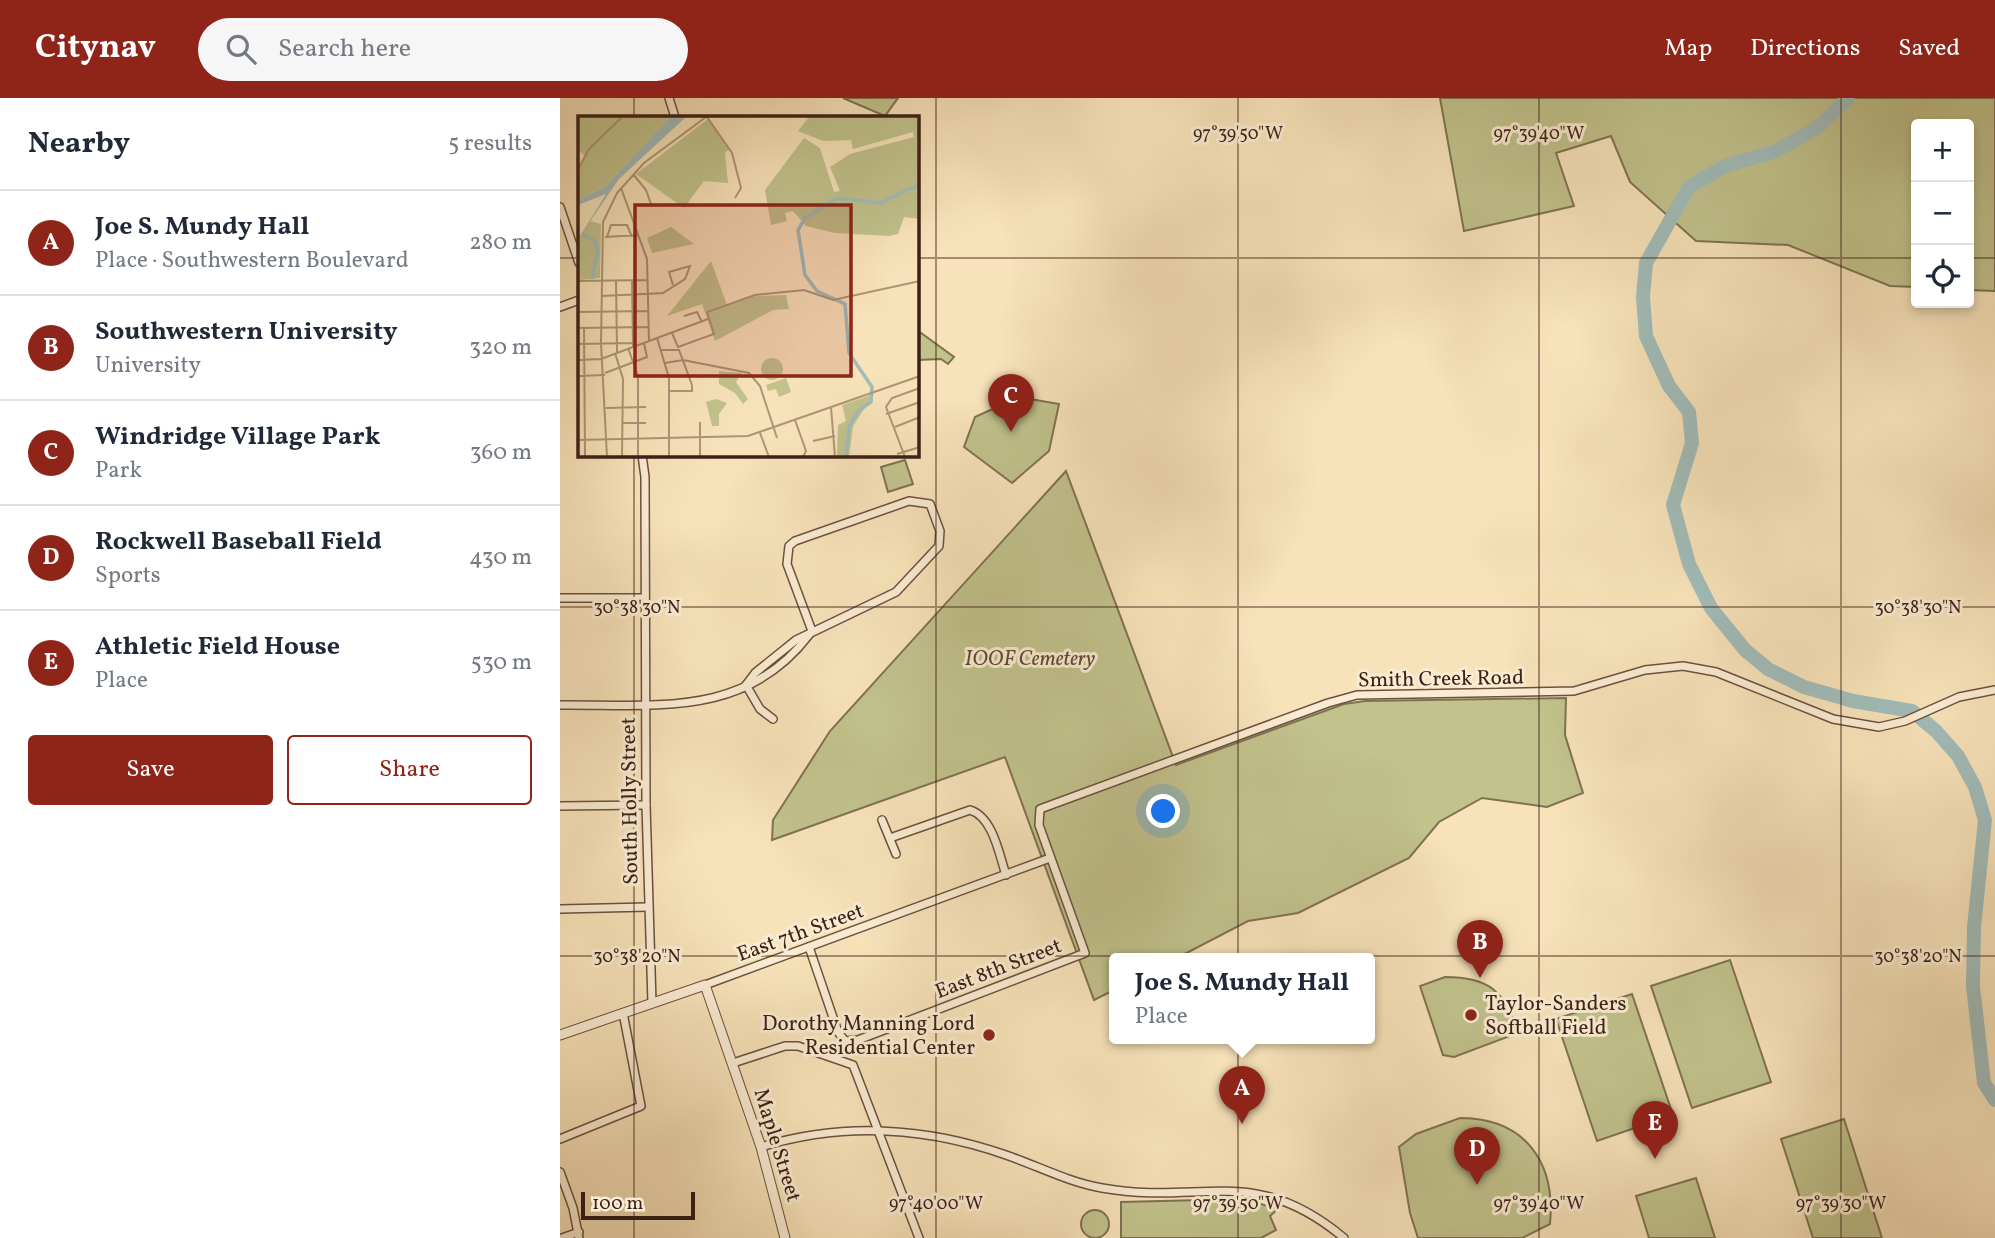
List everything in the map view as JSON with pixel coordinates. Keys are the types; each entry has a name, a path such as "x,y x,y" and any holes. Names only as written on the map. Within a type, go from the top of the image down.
{"street":[{"path":"669,98 674,114"},
{"path":"560,207 578,260"},
{"path":"560,307 578,300"},
{"name":"South Holly Street","path":"642,457 645,489 646,805 652,1003"},
{"path":"560,705 700,702 731,693 760,680 801,646 812,631 896,592 939,546 940,531 930,504 909,501 795,541 789,547 787,564 812,631"},
{"path":"560,598 645,598"},
{"name":"Smith Creek Road","path":"1085,953 1038,819 1041,809 1357,695 1574,691 1645,670 1683,666 1716,672 1833,719 1879,727 1905,721 1959,696 1995,690"},
{"path":"746,685 760,709 773,719"},
{"path":"560,806 646,805"},
{"path":"890,838 970,810 980,813 988,823 1006,875"},
{"path":"882,820 896,854"},
{"name":"East 7th Street","path":"560,1035 705,985 1050,858"},
{"path":"560,909 648,907"},
{"name":"East 8th Street","path":"810,947 838,1032 845,1041 858,1040 1085,953"},
{"name":"Maple Street","path":"705,985 761,1147 785,1238"},
{"path":"560,1139 641,1106 623,1013"},
{"path":"733,1063 785,1046 797,1046 853,1065 919,1238"},
{"path":"761,1147 807,1133 878,1129 970,1144 1103,1188 1153,1193 1223,1189 1261,1193 1319,1217 1344,1238"},
{"path":"560,1172 579,1235 562,1238"}],"green space":[{"path":"843,98 898,98 885,116"},
{"path":"1440,98 1995,98 1995,291 1974,290 1974,119 1911,119 1911,287 1890,286 1788,245 1696,241 1630,182 1611,136 1556,153 1574,206 1464,231"},
{"path":"919,331 954,357 948,364 941,359 919,360"},
{"path":"1019,397 1059,404 1049,451 1012,483 964,447 975,417"},
{"path":"905,460 913,484 888,492 881,467"},
{"name":"IOOF Cemetery","path":"1066,471 1176,765 1344,704 1365,701 1566,698 1565,735 1583,793 1547,807 1482,798 1439,822 1409,858 1298,913 1248,921 1187,953 1109,953 1109,992 1094,1000 1005,757 772,840 773,820 830,731"},
{"path":"1730,960 1771,1082 1692,1108 1651,986"},
{"name":"Taylor-Sanders Softball Field","path":"1445,977 1473,980 1493,989 1507,1007 1518,1033 1454,1057 1443,1055 1420,986"},
{"path":"1632,994 1673,1115 1597,1141 1556,1019"},
{"path":"1460,1118 1482,1120 1502,1126 1531,1147 1541,1163 1547,1181 1550,1224 1522,1238 1418,1238 1410,1213 1399,1147 1416,1134"},
{"path":"1844,1119 1882,1238 1813,1238 1781,1139"},
{"path":"1696,1178 1715,1238 1649,1238 1636,1196"},
{"path":"1243,1199 1278,1209 1270,1216 1276,1230 1261,1238 1121,1238 1121,1202"},
{"path":"1095,1210 1105,1214 1109,1224 1105,1234 1095,1238 1085,1234 1081,1224 1085,1214"}],"waterway":[{"path":"1848,98 1818,127 1776,151 1725,166 1689,187 1646,263 1643,297 1646,336 1669,386 1689,412 1692,443 1673,505 1689,564 1711,608 1745,650 1768,669 1804,687 1853,701 1912,711 1936,731 1958,756 1975,787 1985,820 1974,927 1973,986 1984,1083 1995,1100"}],"place":[{"name":"Windridge Village Park","path":"1011,432"},
{"name":"Southwestern University","path":"1480,978"},
{"name":"Taylor-Sanders Softball Field","path":"1471,1015"},
{"name":"Dorothy Manning Lord Residential Center","path":"989,1035"},
{"name":"Joe S. Mundy Hall","path":"1242,1124"},
{"name":"Athletic Field House","path":"1655,1159"},
{"name":"Rockwell Baseball Field","path":"1477,1185"}]}
